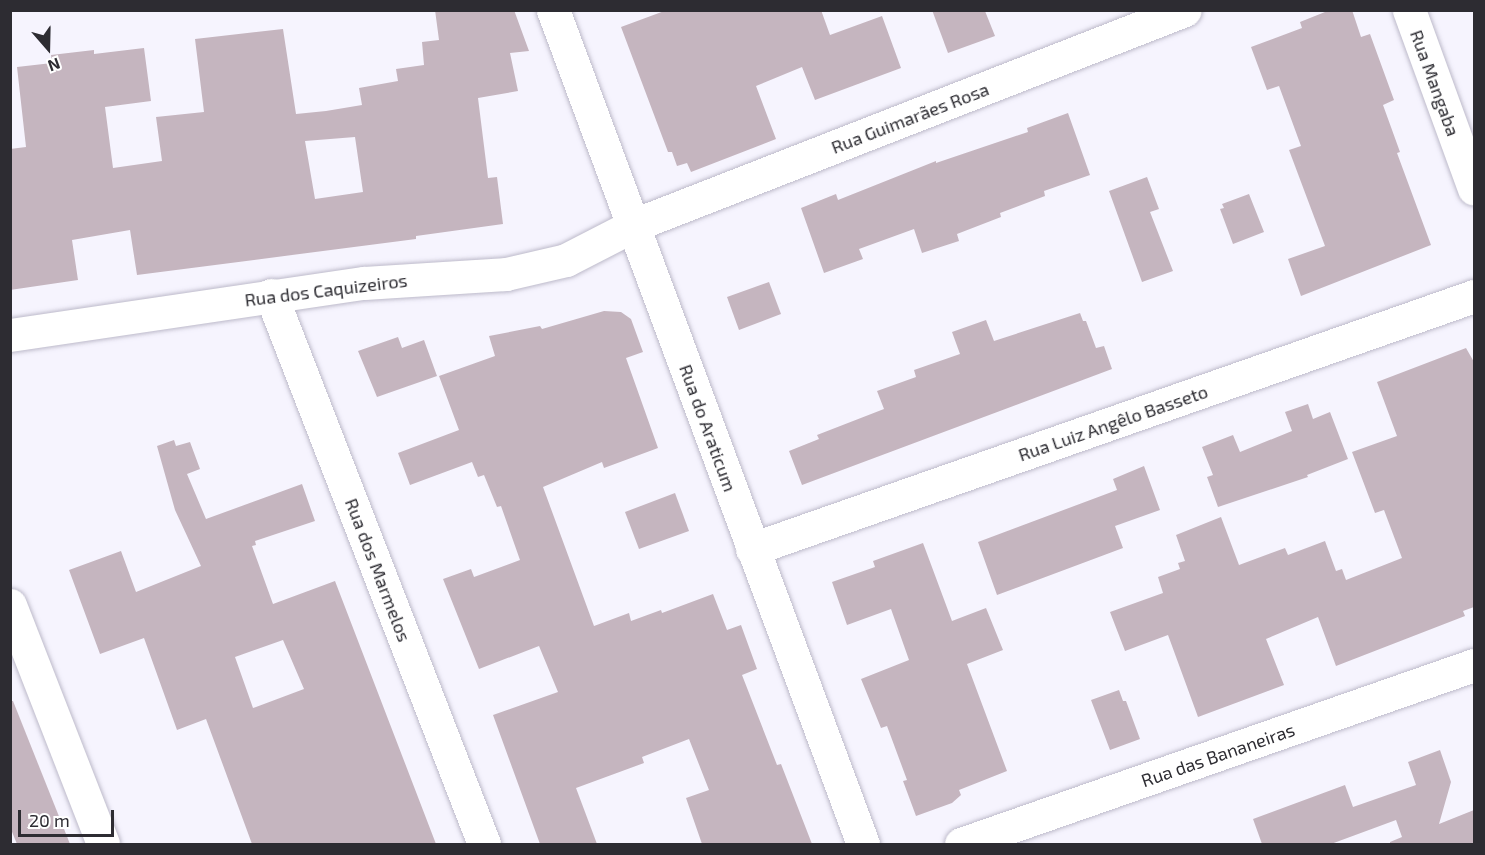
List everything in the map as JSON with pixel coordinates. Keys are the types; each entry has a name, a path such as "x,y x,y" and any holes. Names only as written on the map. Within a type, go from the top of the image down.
{"street":[{"name":"Rua do Araticum","path":"553,10 863,844"},
{"name":"Rua Guimarães Rosa","path":"634,225 1185,10"},
{"name":"Rua Mangaba","path":"1408,10 1463,123 1474,189"},
{"name":"Rua dos Caquizeiros","path":"10,335 364,282 506,274 566,260 634,225"},
{"name":"Rua dos Marmelos","path":"272,295 484,844"},
{"name":"Rua Luiz Angêlo Basseto","path":"752,549 1474,296"},
{"path":"10,605 103,844"},
{"name":"Rua das Bananeiras","path":"961,844 1474,665"}],"building":[{"path":"435,10 514,10 529,51 510,53 518,91 478,98 488,178 497,177 503,224 416,236 416,239 137,275 130,230 72,240 78,280 10,290 10,149 26,147 17,67 52,63 51,55 94,50 94,54 144,48 151,101 105,107 113,168 162,161 156,117 204,112 195,39 283,29 296,114 362,105 359,88 398,81 396,69 424,65 422,42 439,40","holes":["355,137 363,192 315,199 305,141"]},
{"path":"667,10 821,10 830,35 882,16 901,68 815,100 802,67 756,86 776,139 691,172 687,163 677,166 672,152 668,152 621,27"},
{"path":"932,10 985,11 995,36 948,53"},
{"path":"1330,10 1352,10 1361,37 1370,34 1394,100 1383,105 1400,152 1397,153 1431,245 1301,296 1288,259 1325,246 1289,150 1301,146 1279,86 1267,90 1251,47 1302,28 1300,22"},
{"path":"1068,113 1090,175 1044,191 1045,196 1000,213 1001,217 957,234 959,241 922,253 914,229 859,249 863,259 824,273 801,208 836,194 838,200 936,161 936,163 1028,132 1027,128"},
{"path":"1147,177 1159,209 1150,212 1173,271 1142,282 1109,191"},
{"path":"1249,194 1264,232 1233,244 1220,209 1224,208 1222,204"},
{"path":"769,282 781,314 739,330 727,297"},
{"path":"604,311 621,312 631,319 643,352 626,358 658,448 604,468 602,462 543,487 594,626 629,613 631,621 661,610 662,613 713,594 727,630 741,625 757,669 742,675 777,765 781,764 812,844 702,844 686,798 709,790 689,739 642,757 644,763 576,788 597,844 540,844 493,715 558,692 539,646 479,669 443,579 471,569 474,577 520,560 501,506 497,507 484,475 478,477 472,462 410,485 398,453 459,430 439,376 495,356 489,336 540,326 542,329"},
{"path":"1080,313 1083,321 1086,321 1096,348 1104,346 1112,369 802,485 789,451 819,439 817,435 884,409 877,391 916,377 914,370 960,354 952,332 986,320 994,341"},
{"path":"398,337 402,348 424,340 437,376 377,397 358,351"},
{"path":"1466,348 1474,362 1474,607 1463,611 1465,616 1336,666 1318,617 1266,639 1284,685 1198,717 1168,635 1125,651 1110,612 1163,593 1158,577 1180,569 1178,563 1185,561 1176,535 1221,517 1239,565 1285,548 1288,555 1325,541 1336,571 1342,569 1346,580 1402,558 1384,510 1375,513 1352,452 1397,436 1377,382"},
{"path":"1308,404 1313,419 1330,412 1348,459 1307,475 1308,477 1218,507 1207,477 1213,475 1202,447 1233,435 1240,452 1292,431 1285,412"},
{"path":"174,440 176,446 190,442 200,469 187,474 206,519 302,484 315,521 255,541 256,545 252,546 273,604 335,581 436,844 252,844 206,719 177,730 144,638 100,654 69,570 121,551 136,592 201,566 175,510 157,446","holes":["283,640 304,689 253,708 235,657"]},
{"path":"1144,466 1160,510 1115,526 1123,548 997,595 978,542 1117,490 1113,479"},
{"path":"675,493 689,531 639,549 625,512"},
{"path":"923,543 952,621 986,608 1003,650 967,664 1007,771 959,790 961,795 952,803 916,816 903,781 907,780 887,726 881,728 861,679 909,660 891,609 847,625 832,582 875,567 873,561"},
{"path":"1119,690 1123,701 1126,701 1140,739 1110,750 1091,700"},
{"path":"10,701 13,701 70,844 17,844 10,827"},
{"path":"1440,750 1451,782 1439,824 1474,810 1474,844 1390,844 1402,837 1396,820 1331,844 1262,844 1253,819 1345,785 1353,807 1416,785 1408,762"}]}
